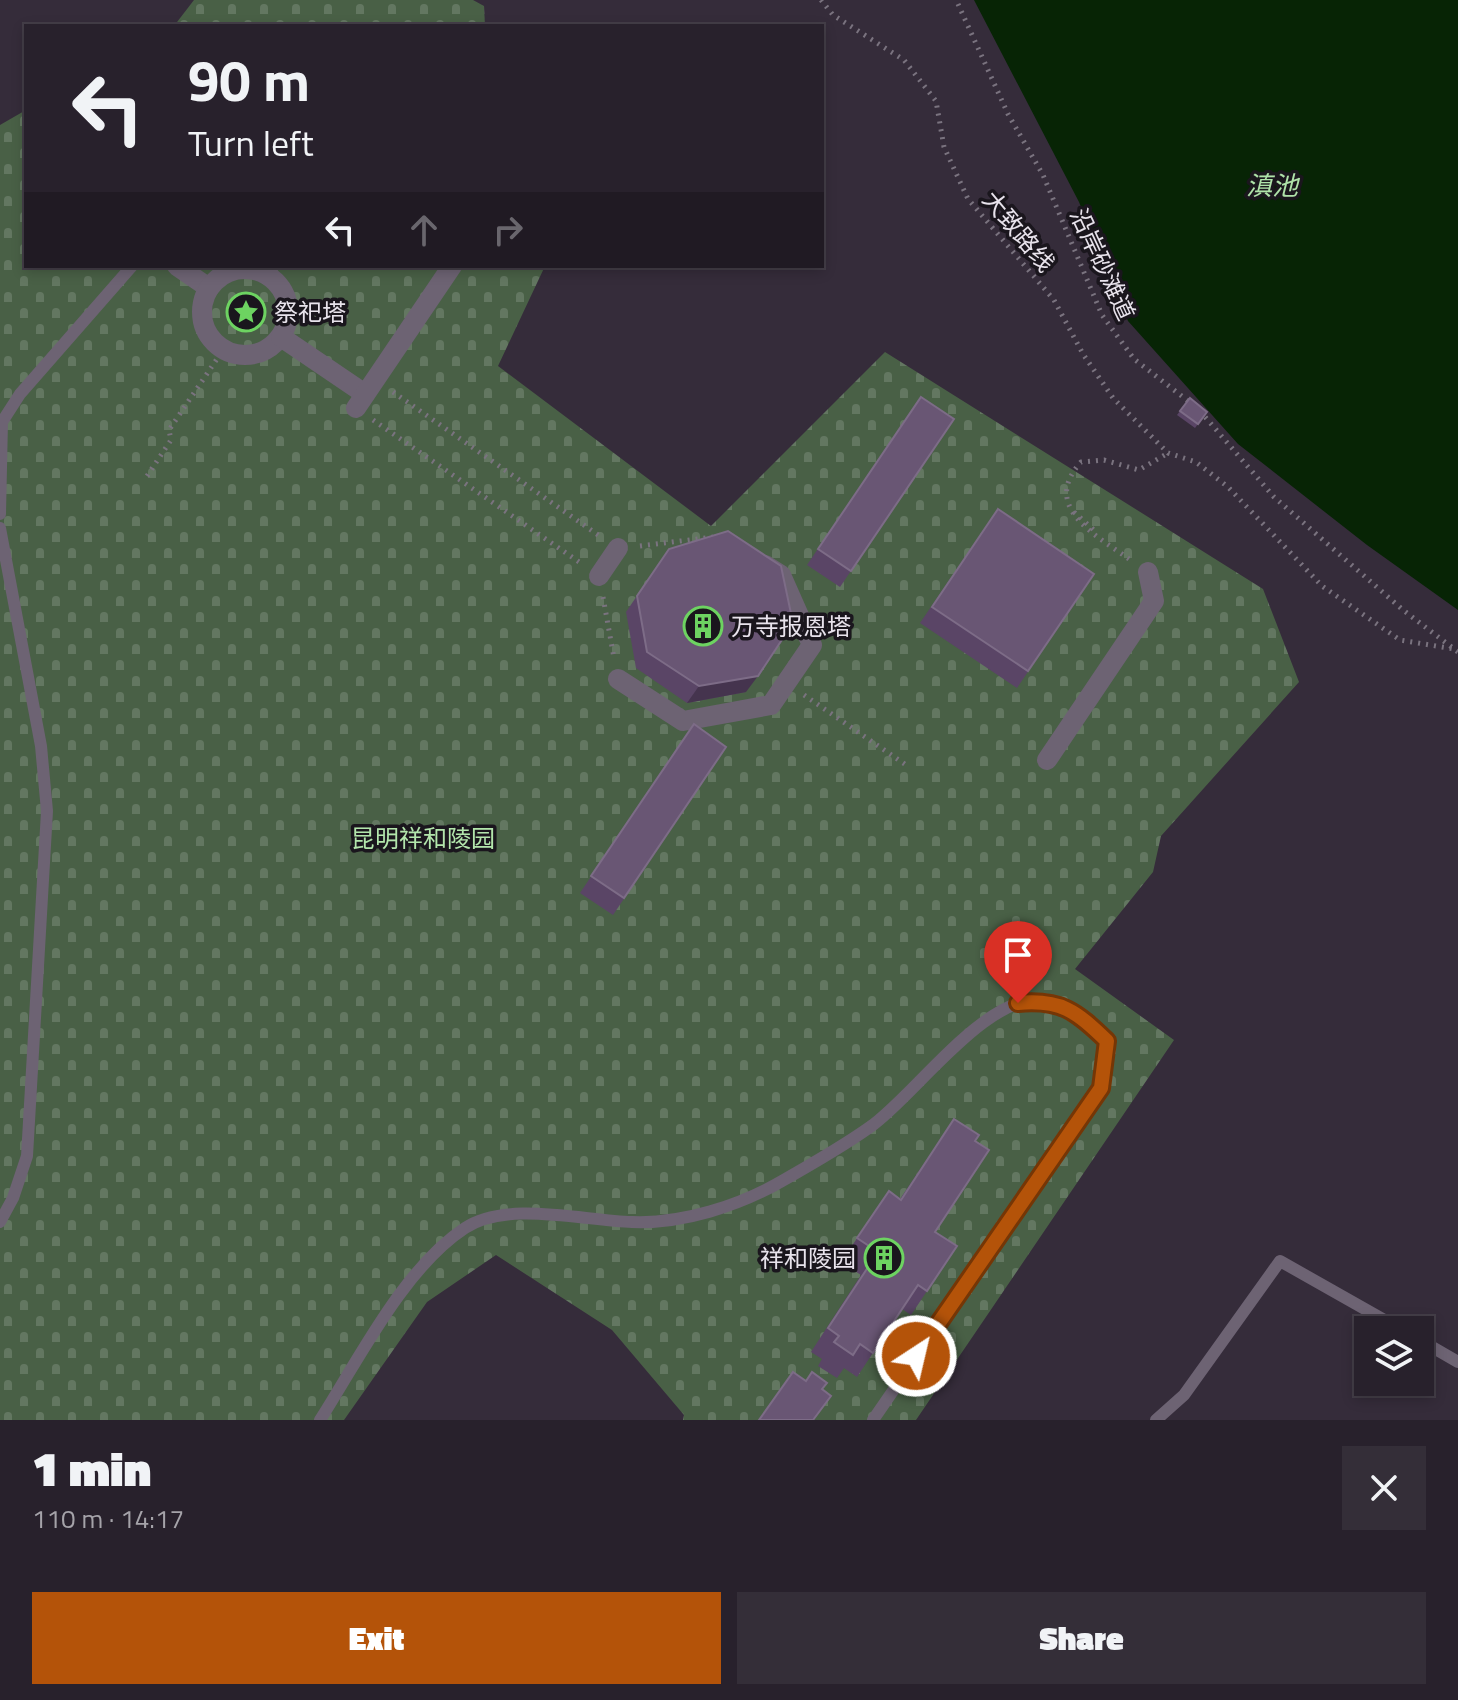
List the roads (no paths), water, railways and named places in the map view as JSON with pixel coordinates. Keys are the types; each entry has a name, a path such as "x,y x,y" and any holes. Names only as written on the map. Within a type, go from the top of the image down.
{"street":[{"path":"180,268 209,288"},
{"path":"281,337 365,394 451,268"},
{"path":"274,271 289,311 281,337 272,347 247,356 223,350 211,339 202,314 209,288 231,272 274,271"},
{"path":"618,679 683,721 771,705 812,645 781,575 722,536"},
{"path":"599,576 618,548"},
{"path":"1047,760 1154,601 1148,572"}],"lane":[{"path":"0,514 2,422 20,394 130,268"},
{"path":"0,528 41,746 47,811 27,1156 13,1198 0,1222"},
{"path":"320,1420 403,1291 444,1244 468,1226 511,1214 632,1222 674,1220 733,1204 779,1183 872,1126 988,1018 1018,1003 1048,1000 1083,1018 1107,1041 1101,1088 873,1420"},
{"path":"1156,1420 1184,1395 1280,1261 1377,1316"},
{"path":"1434,1348 1458,1362"}],"water":[{"name":"滇池","path":"974,0 1458,0 1458,610 1367,545 1238,444 1128,321 1079,202"}],"place":[{"name":"祭祀塔","path":"246,312"},
{"name":"万寺报恩塔","path":"703,626"},
{"name":"祥和陵园","path":"884,1258"}],"park label":[{"name":"昆明祥和陵园","path":"423,838"}]}
